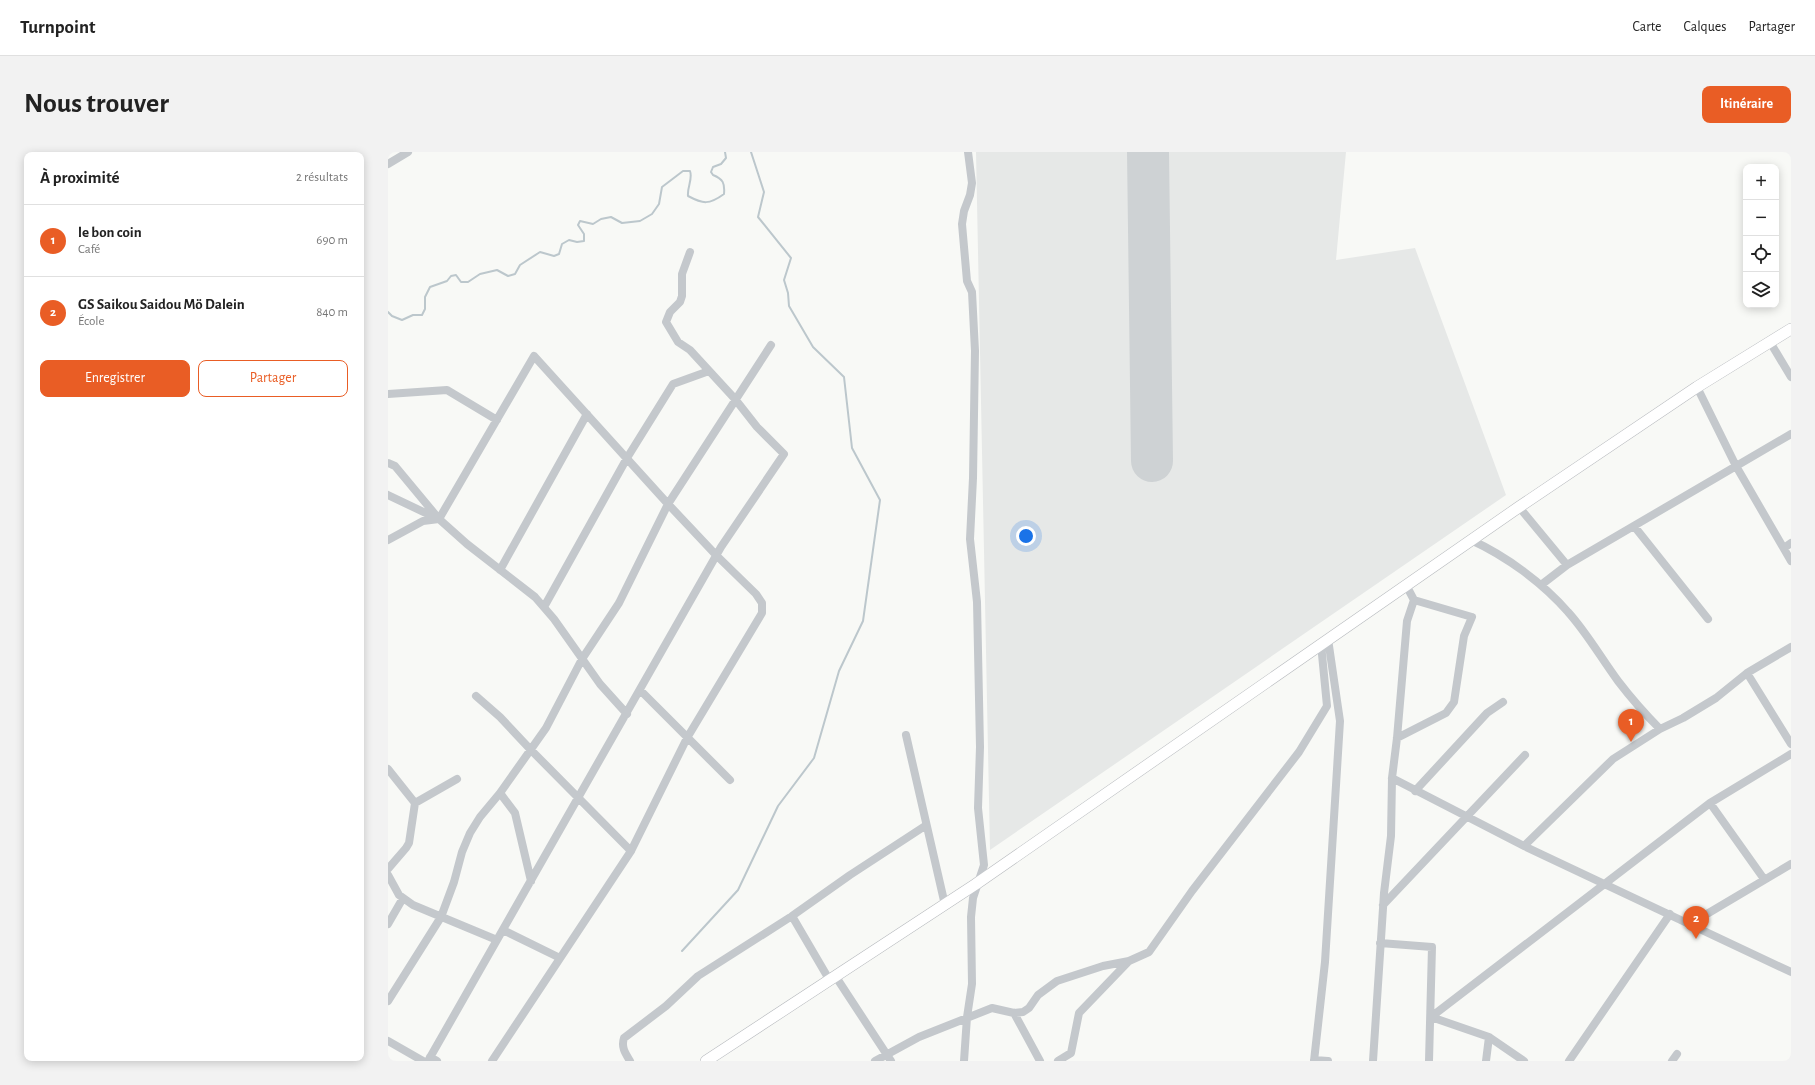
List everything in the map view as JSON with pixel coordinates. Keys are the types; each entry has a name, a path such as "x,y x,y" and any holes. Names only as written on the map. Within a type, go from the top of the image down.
{"highway":[{"path":"713,1060 976,884 1519,507 1697,387 1791,329"}],"street":[{"path":"964,1061 967,1017 972,984 971,917 976,884 984,865 978,808 980,747 976,602 970,539 973,478 975,351 972,292 967,281 962,224 972,183 968,152"},
{"path":"388,164 402,154"},
{"path":"388,1041 430,1060 716,556 784,454 757,426 735,399 690,350 678,342 666,322 670,312 680,302 682,296 682,274 690,252"},
{"path":"1770,342 1791,377"},
{"path":"388,1001 441,917 454,882 462,852 470,833 480,817 500,793 546,728 582,659 620,603 668,504 771,345"},
{"path":"439,519 534,356 668,504 716,556 756,594 762,603 762,613 687,738 631,851 492,1061"},
{"path":"544,607 627,458 672,384 709,371"},
{"path":"1697,387 1736,466 1791,560"},
{"path":"388,394 446,390 497,420"},
{"path":"500,570 587,414"},
{"path":"1541,585 1567,565 1791,434"},
{"path":"388,463 395,466 439,519 467,544 534,596 554,619 600,684 627,714"},
{"path":"388,495 439,519"},
{"path":"1519,507 1567,565"},
{"path":"388,540 423,521 439,519"},
{"path":"1634,526 1708,619"},
{"path":"1471,540 1493,550 1541,585 1569,612 1606,661 1618,681 1660,730"},
{"path":"1784,548 1791,543"},
{"path":"1397,738 1446,713 1454,702 1464,636 1472,618 1414,600 1406,586"},
{"path":"1373,1061 1383,905 1391,836 1392,778 1407,621 1414,600"},
{"path":"875,1061 889,1058 919,1037 992,1008 1014,1013 1022,1012 1029,1008 1038,995 1057,981 1103,966 1129,961 1149,952 1192,891 1299,752 1327,706 1325,642"},
{"path":"1325,642 1340,721 1325,962 1314,1060 1328,1061"},
{"path":"1524,846 1613,759 1716,698 1747,673 1791,647"},
{"path":"1747,673 1791,744"},
{"path":"640,690 730,780"},
{"path":"476,696 500,716 530,749 631,851"},
{"path":"1415,791 1487,713 1503,702"},
{"path":"906,735 945,905"},
{"path":"1431,1017 1710,803 1791,754"},
{"path":"1383,905 1525,755"},
{"path":"388,770 415,803 406,848 388,869"},
{"path":"1392,778 1524,846 1790,971"},
{"path":"415,803 457,779"},
{"path":"500,793 515,813 531,882"},
{"path":"1710,803 1764,879"},
{"path":"630,1061 623,1050 622,1044 628,1034 666,1006 698,976 792,916 850,875 926,826"},
{"path":"1690,924 1791,864"},
{"path":"388,875 398,895 414,905 497,940"},
{"path":"388,924 403,898"},
{"path":"1569,1061 1670,914"},
{"path":"792,916 833,979 889,1058"},
{"path":"503,930 560,958"},
{"path":"1380,943 1432,947 1429,1061"},
{"path":"1058,1061 1071,1053 1079,1013 1129,961"},
{"path":"1014,1013 1040,1061"},
{"path":"1431,1017 1489,1037 1524,1061"},
{"path":"1486,1061 1489,1037"}],"shaded area":[{"path":"976,152 1346,152 1336,260 1415,248 1506,495 990,850"}],"waterway":[{"path":"388,312 392,316 402,320 413,315 422,315 425,309 425,297 430,287 447,281 451,276 456,275 461,282 468,282 480,274 497,270 508,276 515,274 520,265 540,252 554,256 559,254 562,244 569,240 577,242 584,241 584,234 578,225 580,221 593,224 601,219 611,217 622,223 640,221 652,214 659,204 662,187 683,171 690,171 691,174 688,196 698,201 710,202 724,194 723,182 711,172 713,167 721,164 726,158 725,152"},
{"path":"682,951 738,890 778,806 814,758 839,671 863,621 880,500 852,448 844,377 813,347 789,306 788,293 784,280 791,258 758,217 764,192 751,152"}],"runway":[{"path":"1148,152 1152,461"}],"place":[{"name":"le bon coin","path":"1631,742"},
{"name":"GS Saikou Saidou Mö Dalein","path":"1696,939"}]}
